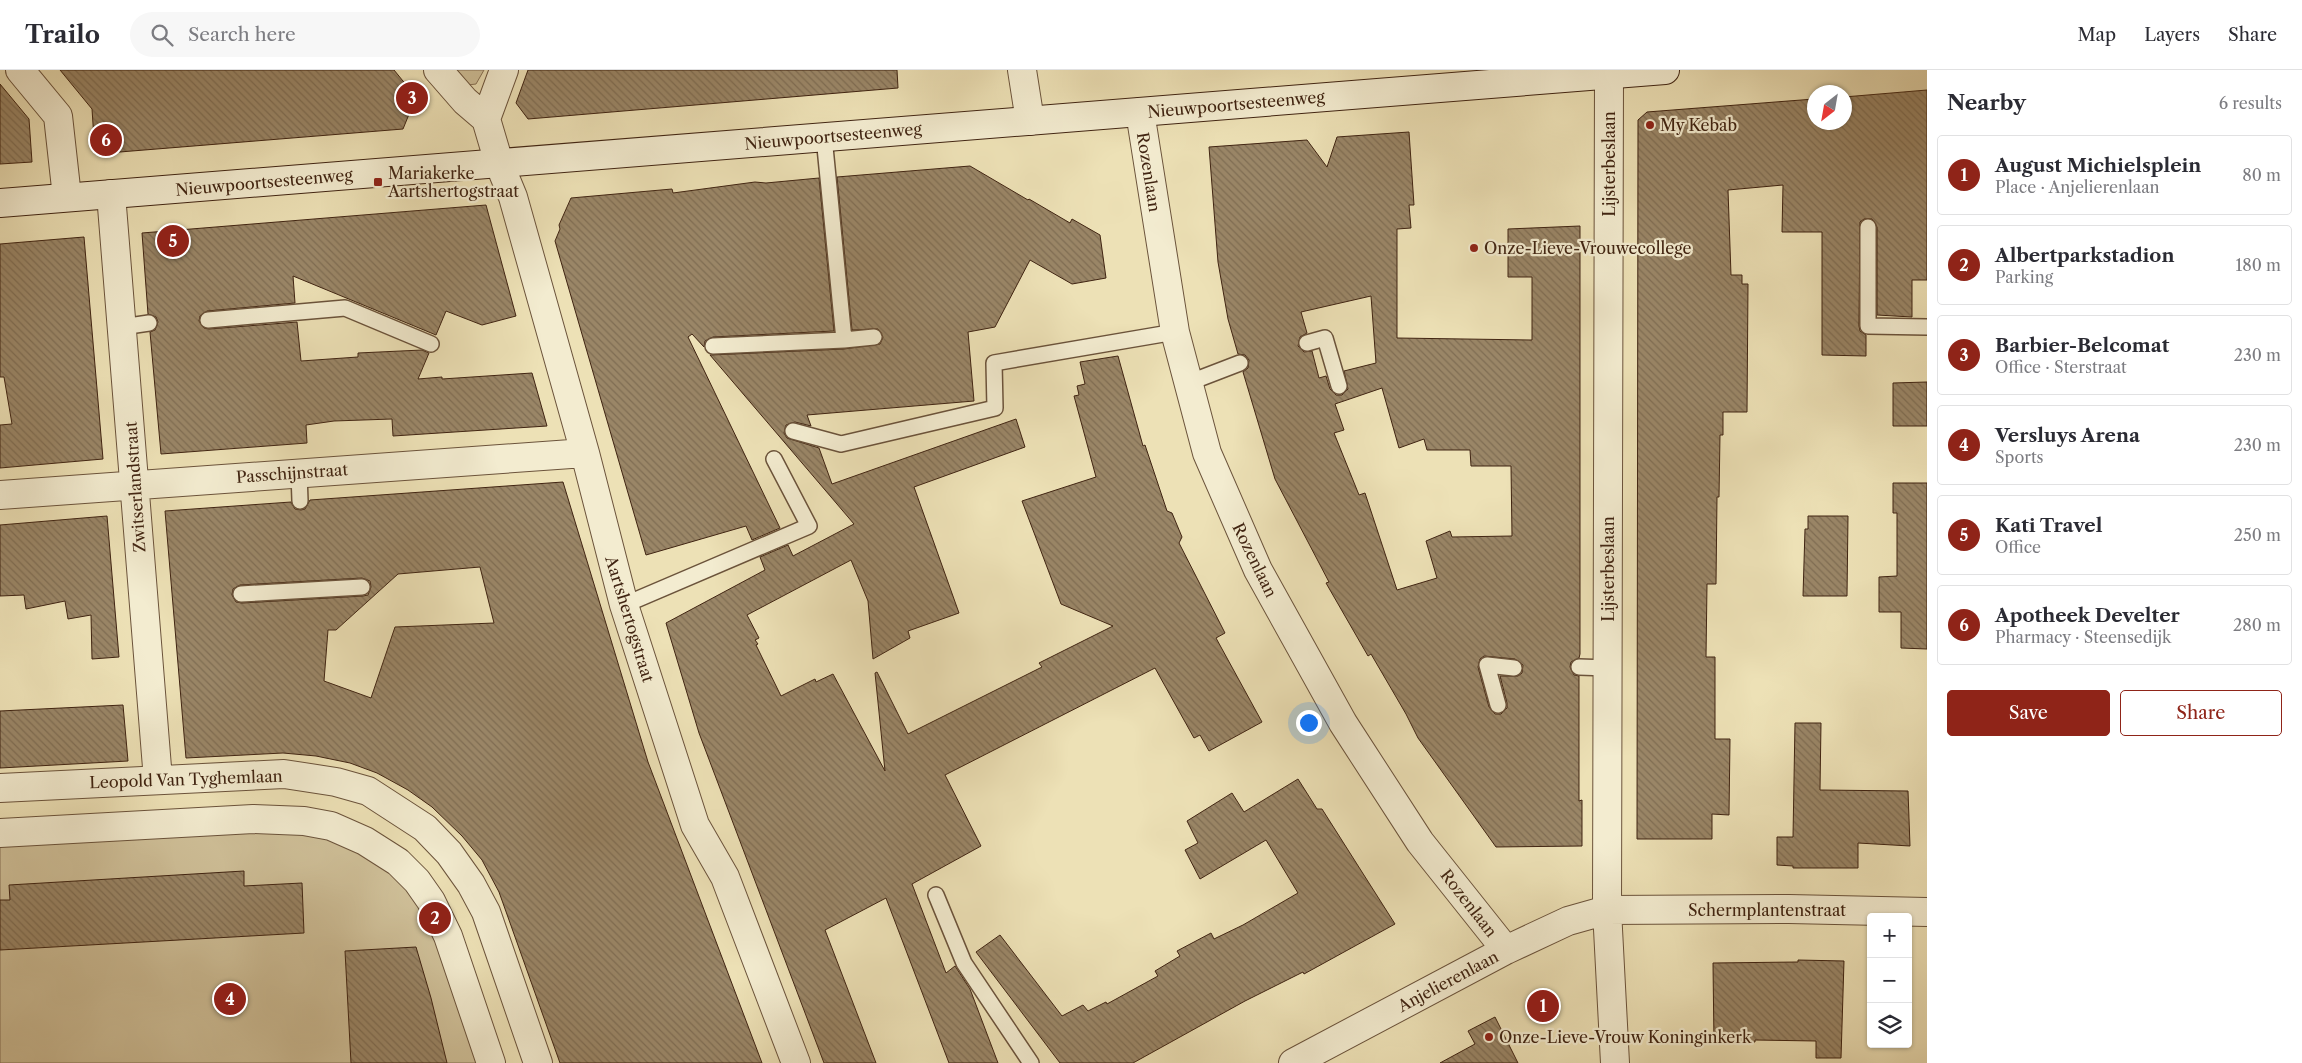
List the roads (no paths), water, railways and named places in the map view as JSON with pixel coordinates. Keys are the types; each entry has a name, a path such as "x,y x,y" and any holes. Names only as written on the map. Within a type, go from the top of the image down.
{"street":[{"path":"20,70 58,116 66,197"},
{"path":"438,70 465,101 486,120 504,70"},
{"path":"1022,70 1030,121"},
{"name":"Nieuwpoortsesteenweg","path":"0,202 1140,112 1514,76 1609,75 1651,71"},
{"name":"Lijsterbeslaan","path":"1609,75 1608,910 1615,1063"},
{"name":"Rozenlaan","path":"1140,112 1175,332 1188,383 1207,453 1258,570 1343,723 1420,842 1506,950"},
{"name":"Aartshertogstraat","path":"486,120 499,163 513,198 584,452 624,604 695,825 724,877 796,1063"},
{"name":"Zwitserlandstraat","path":"111,194 158,780"},
{"name":"Passchijnstraat","path":"0,496 584,452"},
{"name":"Leopold Van Tyghemlaan","path":"0,788 284,774 336,782 368,792 425,828 460,868 486,912 538,1063"},
{"path":"0,833 253,819 304,821 331,826 365,841 398,862 417,880 431,901 448,936 491,1063"},
{"name":"Schermplantenstraat","path":"1608,910 1789,909 1927,912"},
{"name":"Anjelierenlaan","path":"1293,1063 1506,950 1568,921 1608,910"}],"lane":[{"path":"824,137 844,340"},
{"path":"1868,227 1868,326 1927,326"},
{"path":"208,320 345,308 431,344"},
{"path":"122,327 149,323"},
{"path":"793,431 841,444 994,408 994,363 1175,332"},
{"path":"713,346 874,337"},
{"path":"1307,342 1325,338 1339,386"},
{"path":"1188,383 1240,363"},
{"path":"624,604 809,526 774,459"},
{"path":"299,473 300,501"},
{"path":"304,576 305,592"},
{"path":"241,594 305,592 362,587"},
{"path":"1498,705 1487,665 1514,668"},
{"path":"1579,667 1608,668"},
{"path":"936,895 964,963 1031,1063"}],"place":[{"name":"Barbier-Belcomat","path":"412,98"},
{"name":"My Kebab","path":"1650,125"},
{"name":"Apotheek Develter","path":"106,140"},
{"name":"Mariakerke Aartshertogstraat","path":"378,182"},
{"name":"Kati Travel","path":"173,241"},
{"name":"Onze-Lieve-Vrouwecollege","path":"1474,248"},
{"name":"Albertparkstadion","path":"435,918"},
{"name":"Versluys Arena","path":"230,999"},
{"name":"August Michielsplein","path":"1543,1006"},
{"name":"Onze-Lieve-Vrouw Koninginkerk","path":"1489,1037"}]}
